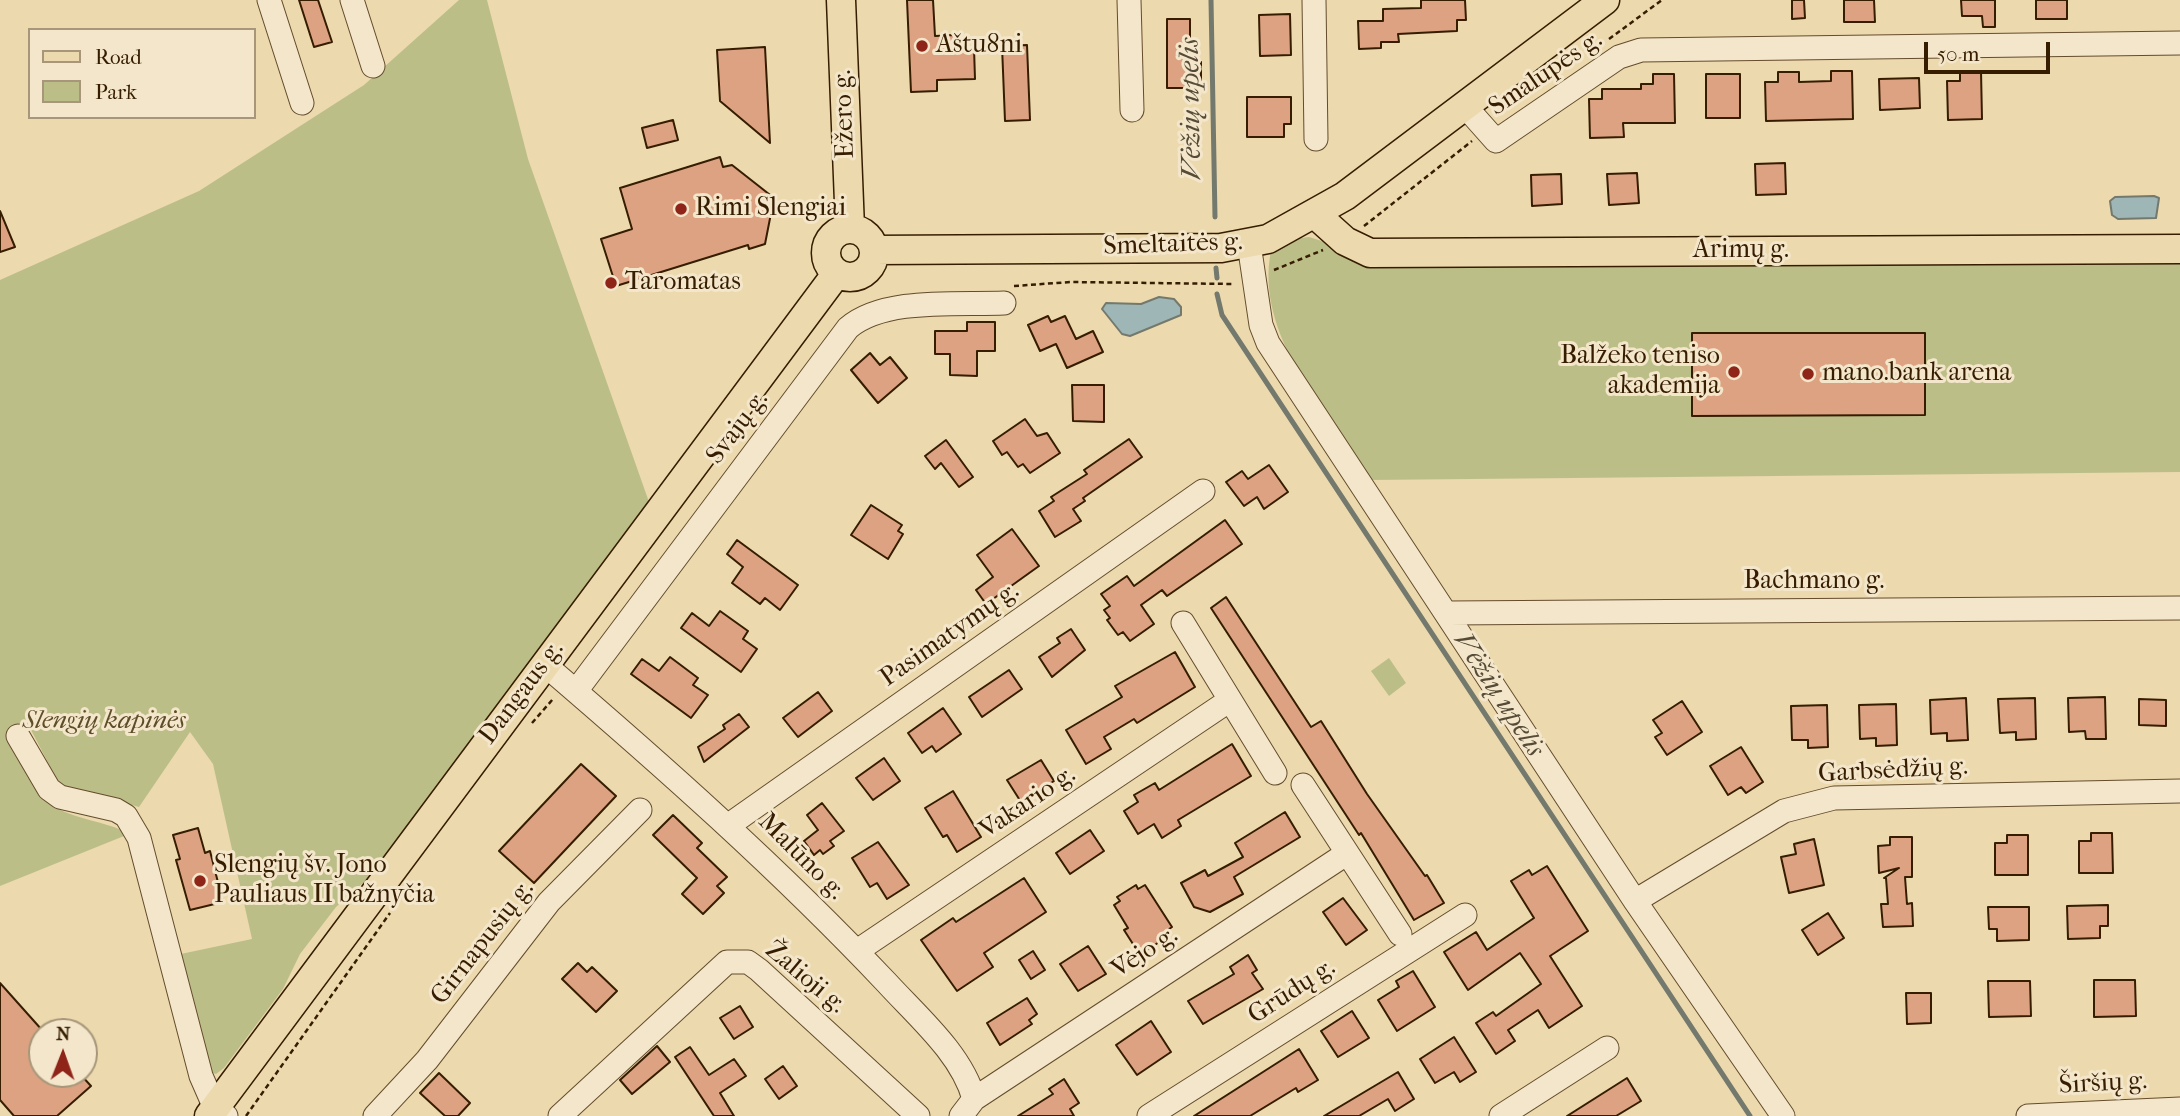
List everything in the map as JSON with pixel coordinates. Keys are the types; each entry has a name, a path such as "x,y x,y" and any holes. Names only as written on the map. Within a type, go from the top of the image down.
{"main road":[{"name":"Ežero g.","path":"841,0 850,228"},
{"name":"Smeltaitės g.","path":"874,250 1220,248 1268,239 1317,215 1345,196 1605,0"},
{"name":"Arimų g.","path":"1317,215 1345,241 1370,253 2180,249"},
{"path":"850,228 866,234 874,250 870,267 854,276 837,273 827,259 829,242 841,230 850,228"},
{"name":"Dangaus g.","path":"217,1113 544,664 837,273"}],"street":[{"path":"269,0 302,103"},
{"path":"352,0 373,66"},
{"path":"1129,0 1132,110"},
{"path":"1314,0 1316,139"},
{"name":"Smalupės g.","path":"1464,105 1484,131 1496,141 1619,57 1641,50 2180,43"},
{"path":"1249,244 1261,324 1268,343 1635,901 1783,1116"},
{"name":"Svajų g.","path":"571,687 848,328 868,314 895,307 1003,295"},
{"name":"Pasimatymų g.","path":"729,825 1203,491"},
{"name":"Bachmano g.","path":"1448,613 2180,608"},
{"path":"1183,623 1275,773"},
{"name":"Malūno g.","path":"544,664 729,825 857,951 968,1076 967,1107"},
{"name":"Vakario g.","path":"857,951 1230,700"},
{"path":"18,736 49,789 60,797 116,810 125,816 139,838 199,1068 217,1113"},
{"path":"1303,785 1400,934"},
{"name":"Garbsėdžių g.","path":"1635,901 1784,811 1807,803 1834,798 2180,791"},
{"name":"Girnapusių g.","path":"375,1116 428,1060 549,902 640,810"},
{"name":"Vėjo g.","path":"967,1107 1346,854"},
{"name":"Grūdų g.","path":"1149,1116 1465,915"},
{"name":"Žalioji g.","path":"559,1116 727,962 737,960 760,970 918,1116"},
{"path":"1501,1116 1607,1048"},
{"name":"Širšių g.","path":"2028,1116 2180,1109"}],"path":[{"path":"1606,41 1662,0"},
{"path":"1003,295 1071,282 1225,285 1254,278 1345,241 1484,131"},
{"path":"524,732 571,687"},
{"path":"246,1116 391,912"}],"green space":[{"name":"Slengių kapinės","path":"459,0 487,0 528,159 649,502 372,875 336,907 300,954 283,989 224,1068 216,1074 210,1072 176,955 252,939 213,764 190,732 139,807 60,786 29,726 18,731 40,785 55,807 129,834 0,886 0,280 199,191 364,85"},
{"path":"1309,237 1325,242 1359,264 2180,258 2180,472 1370,480 1298,372 1273,312 1269,282 1271,251 1293,239"},
{"path":"1389,658 1406,683 1389,696 1371,671"}],"water":[{"path":"2115,197 2159,198 2156,218 2118,219 2112,215 2110,201"},
{"path":"1159,297 1174,299 1181,307 1181,315 1130,336 1122,334 1102,309 1106,303 1141,304"}],"building":[{"path":"299,0 318,0 332,42 314,47"},
{"name":"Aštu8ni","path":"907,0 933,0 935,36 955,35 955,49 974,48 975,79 937,80 937,91 911,92"},
{"path":"1421,0 1465,0 1466,20 1457,20 1457,31 1398,34 1399,42 1381,42 1381,48 1359,49 1358,21 1383,21 1383,9 1421,8"},
{"path":"1792,0 1804,0 1805,18 1792,19"},
{"path":"1844,0 1874,0 1875,22 1844,22"},
{"path":"1961,0 1995,0 1995,27 1983,27 1982,16 1962,16"},
{"path":"2036,0 2067,0 2067,19 2036,19"},
{"path":"1290,14 1291,55 1260,56 1259,15"},
{"path":"1167,19 1190,19 1190,62 1201,62 1201,88 1167,88"},
{"path":"1027,45 1030,120 1005,121 1002,46"},
{"path":"765,47 770,143 720,101 717,50"},
{"path":"1831,71 1852,71 1853,119 1766,121 1765,82 1778,82 1778,72 1799,72 1799,82 1831,81"},
{"path":"1960,71 1981,71 1982,119 1948,120 1947,81 1960,81"},
{"path":"1653,74 1674,74 1675,123 1623,123 1624,137 1590,138 1589,99 1602,99 1602,89 1641,89 1641,84 1653,84"},
{"path":"1706,74 1740,74 1740,118 1706,118"},
{"path":"1919,78 1920,108 1880,110 1879,79"},
{"path":"1247,97 1291,97 1291,124 1284,124 1284,137 1247,137"},
{"path":"673,120 678,140 647,148 642,128"},
{"name":"Rimi Slengiai","path":"720,157 723,167 732,165 774,198 765,244 749,249 748,245 616,286 601,239 632,229 620,188"},
{"path":"1785,163 1786,194 1756,195 1755,164"},
{"path":"1637,173 1639,203 1609,205 1607,174"},
{"path":"1561,174 1562,204 1532,206 1531,175"},
{"path":"0,211 15,247 0,252"},
{"path":"1048,316 1051,322 1065,316 1076,339 1093,331 1103,352 1067,368 1056,344 1040,351 1028,325"},
{"path":"967,322 995,322 995,351 977,351 977,376 950,375 950,354 935,354 935,331 967,331"},
{"name":"mano.bank arena","path":"1692,333 1925,333 1925,415 1692,416"},
{"path":"870,353 880,365 890,357 907,378 878,403 851,370"},
{"path":"1072,385 1104,385 1104,422 1073,421"},
{"path":"1025,419 1037,436 1047,433 1060,453 1030,473 1023,464 1018,467 1007,452 1002,455 993,441"},
{"path":"1129,439 1142,457 1083,498 1085,501 1073,509 1081,521 1055,537 1039,511 1054,501 1051,497 1087,474 1084,470"},
{"path":"946,440 973,477 959,487 941,463 935,469 925,456"},
{"path":"1269,465 1288,492 1264,509 1257,497 1244,506 1226,482 1242,471 1248,479"},
{"path":"871,505 902,525 898,531 903,534 888,559 851,535"},
{"path":"1225,520 1242,544 1167,596 1162,590 1141,605 1154,624 1130,641 1123,632 1118,635 1107,620 1110,618 1104,610 1110,606 1101,594 1127,576 1134,586"},
{"path":"1012,529 1039,566 986,604 976,590 993,577 977,555"},
{"path":"737,540 798,585 780,610 765,598 760,604 732,583 743,567 727,554"},
{"path":"1226,597 1311,727 1321,721 1367,794 1425,876 1427,875 1444,903 1414,920 1361,833 1359,835 1211,608"},
{"path":"720,611 748,631 743,639 757,649 741,672 681,628 692,613 709,626"},
{"path":"1071,629 1085,650 1052,677 1039,657 1060,643 1057,638"},
{"path":"1175,652 1195,687 1137,723 1134,719 1104,737 1111,749 1086,764 1066,730 1122,697 1115,686"},
{"path":"670,657 698,678 693,685 708,695 691,718 631,674 642,659 659,671"},
{"path":"1009,670 1022,689 982,717 969,697"},
{"path":"818,692 832,711 798,737 783,718"},
{"path":"2105,697 2106,739 2086,739 2085,731 2069,732 2068,698"},
{"path":"1966,698 1968,740 1947,741 1947,733 1931,734 1930,700"},
{"path":"2035,698 2036,739 2016,740 2016,732 2000,733 1998,699"},
{"path":"2139,699 2166,700 2166,726 2139,725"},
{"path":"1682,701 1702,732 1667,755 1655,737 1662,733 1653,720"},
{"path":"1896,704 1897,745 1876,746 1876,738 1860,739 1859,705"},
{"path":"1827,705 1828,747 1808,748 1808,740 1792,740 1791,706"},
{"path":"943,708 961,734 936,752 932,746 922,753 908,733"},
{"path":"739,714 749,727 704,762 698,747 725,729 723,725"},
{"path":"1232,744 1251,776 1178,820 1181,826 1162,838 1154,824 1138,834 1124,811 1138,802 1134,795 1155,783 1159,790"},
{"path":"1741,747 1763,782 1746,793 1741,787 1728,795 1710,766"},
{"path":"884,758 900,781 873,800 856,778"},
{"path":"1041,760 1054,781 1021,802 1007,780"},
{"path":"581,764 616,796 534,883 499,851"},
{"path":"953,791 981,837 957,852 947,835 943,837 925,808"},
{"path":"822,803 844,831 830,841 834,846 823,854 820,850 814,855 804,841 818,830 807,815"},
{"path":"1285,812 1300,837 1234,877 1243,894 1210,912 1194,907 1181,883 1205,870 1208,876 1243,857 1235,843"},
{"path":"673,815 702,843 697,848 727,877 717,886 724,893 703,914 682,894 697,878 653,835"},
{"name":"Slengių šv. Jono Pauliaus II bažnyčia","path":"198,828 205,853 210,851 223,902 190,910 176,860 180,859 173,835"},
{"path":"1090,830 1104,851 1070,874 1056,853"},
{"path":"2091,833 2112,833 2113,873 2079,873 2079,841 2091,841"},
{"path":"2007,835 2028,835 2028,875 1995,875 1995,843 2007,843"},
{"path":"1890,837 1912,837 1912,877 1905,877 1907,904 1912,903 1913,926 1883,927 1881,904 1888,904 1884,878 1899,868 1879,873 1878,846 1890,845"},
{"path":"1814,839 1824,885 1789,893 1781,857 1796,854 1794,844"},
{"path":"878,842 909,885 887,899 877,883 870,887 852,858"},
{"path":"1547,866 1588,931 1550,956 1582,1006 1549,1028 1538,1010 1508,1030 1515,1041 1496,1054 1476,1023 1493,1012 1496,1016 1541,984 1520,953 1468,990 1444,952 1476,932 1487,950 1534,918 1511,881 1529,870 1532,875"},
{"path":"1024,878 1046,912 984,953 993,967 957,991 921,940 953,918 956,922"},
{"path":"1136,885 1138,889 1145,885 1172,927 1165,932 1168,936 1140,955 1124,930 1128,928 1114,905 1120,901 1117,897"},
{"path":"1343,898 1367,930 1346,945 1323,912"},
{"path":"2108,905 2108,926 2100,926 2100,938 2068,939 2067,906"},
{"path":"1988,907 2029,907 2029,940 1997,941 1997,929 1989,929"},
{"path":"1828,913 1844,938 1818,955 1802,930"},
{"path":"1088,946 1106,974 1078,991 1060,964"},
{"path":"1033,951 1045,970 1031,979 1019,960"},
{"path":"1248,955 1257,970 1252,973 1263,989 1203,1024 1188,1001 1234,974 1230,967"},
{"path":"578,963 587,972 592,967 617,991 596,1012 562,979"},
{"path":"1413,971 1435,1007 1397,1031 1378,1000 1399,987 1396,981"},
{"path":"2094,980 2135,980 2136,1016 2094,1017"},
{"path":"1988,981 2030,981 2031,1016 1989,1017"},
{"path":"0,983 31,1018 28,1018 28,1088 89,1088 57,1116 14,1116 0,1100"},
{"path":"1906,993 1931,993 1931,1023 1907,1024"},
{"path":"1027,998 1037,1014 1029,1020 1032,1024 1000,1045 987,1023"},
{"path":"740,1006 753,1027 734,1039 720,1018"},
{"path":"1352,1011 1369,1038 1338,1057 1321,1031"},
{"path":"1151,1021 1171,1052 1137,1075 1116,1045"},
{"path":"1454,1037 1476,1072 1460,1082 1454,1072 1435,1083 1420,1059"},
{"path":"657,1046 670,1062 632,1094 620,1080"},
{"path":"690,1047 709,1075 734,1059 746,1076 720,1093 734,1116 714,1116 675,1057"},
{"path":"1299,1049 1318,1080 1298,1092 1296,1088 1250,1116 1194,1116"},
{"path":"783,1066 797,1086 779,1099 765,1079"},
{"path":"1398,1072 1414,1099 1395,1111 1388,1099 1359,1116 1324,1116"},
{"path":"439,1073 470,1103 458,1116 445,1116 420,1093"},
{"path":"1627,1078 1641,1101 1616,1116 1567,1116"},
{"path":"1064,1079 1079,1103 1070,1109 1074,1116 1018,1116 1053,1094 1049,1089"}],"waterway":[{"name":"Vėžių upelis","path":"1211,0 1215,217"},
{"name":"Vėžių upelis","path":"1216,268 1217,278"},
{"name":"Vėžių upelis","path":"1217,294 1222,315 1750,1116"}],"place":[{"name":"Aštu8ni","path":"922,46"},
{"name":"Rimi Slengiai","path":"681,209"},
{"name":"Taromatas","path":"611,283"},
{"name":"Balžeko teniso akademija","path":"1734,372"},
{"name":"mano.bank arena","path":"1808,374"},
{"name":"Slengių šv. Jono Pauliaus II bažnyčia","path":"200,881"}]}
